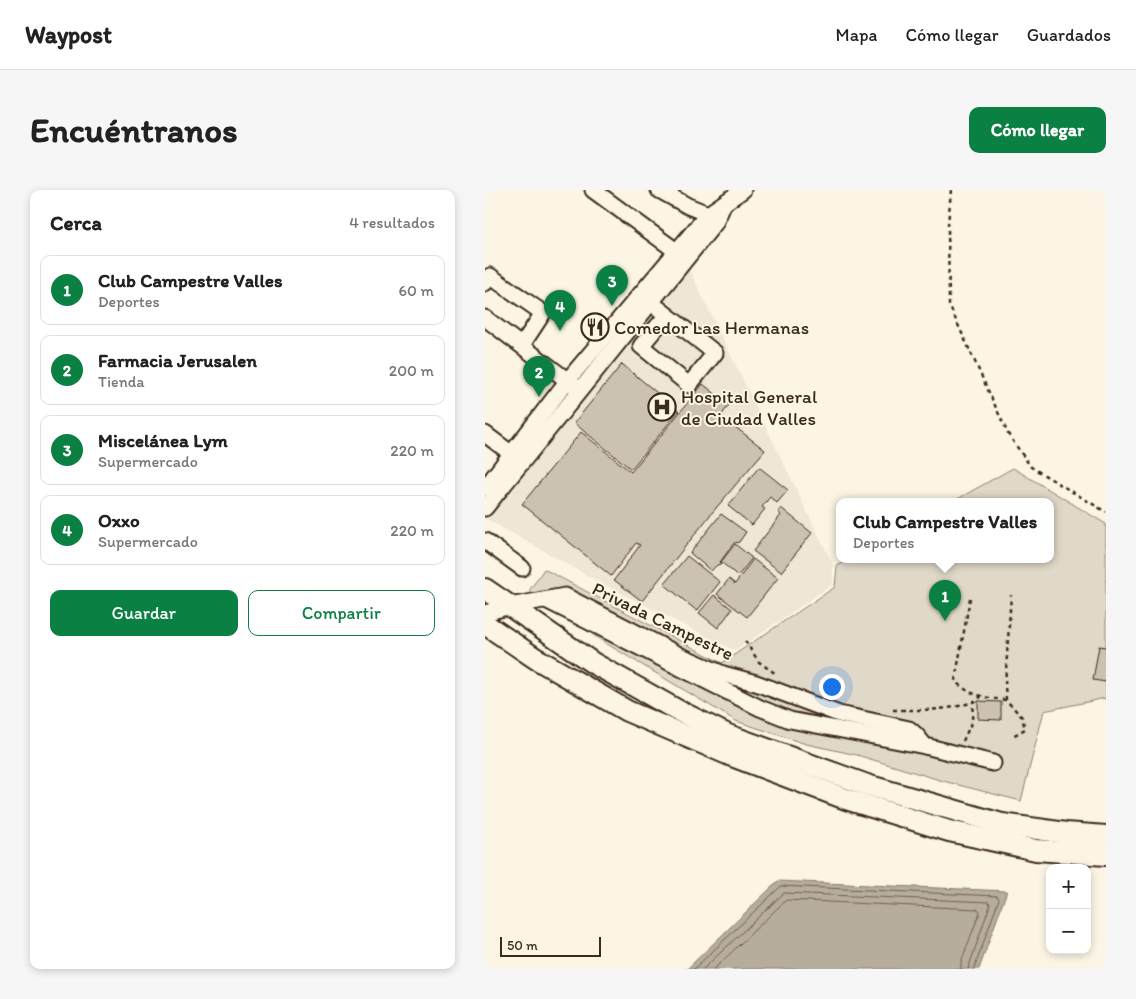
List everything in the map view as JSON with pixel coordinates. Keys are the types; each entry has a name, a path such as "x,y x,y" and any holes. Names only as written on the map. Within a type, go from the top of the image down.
{"main road":[{"path":"485,589 593,663 677,710 728,735 867,786 1002,824 1065,833 1106,836"},
{"path":"485,624 535,658 627,711 732,756 837,795 949,831 1036,850 1106,856"}],"street":[{"path":"593,190 682,255"},
{"path":"659,190 688,206 713,216"},
{"path":"485,488 646,299 724,202 743,190"},
{"path":"485,283 491,276 543,313 522,345"},
{"path":"646,299 715,353 689,385 641,346 666,316"},
{"path":"485,318 574,385"},
{"path":"485,508 574,385"},
{"path":"485,434 512,454"},
{"path":"485,541 522,568"},
{"name":"Privada Campestre","path":"485,613 510,606 565,596 681,656 723,674 755,683 839,714 909,729 925,746"},
{"path":"546,600 760,708 790,720 925,746 993,763"}],"path":[{"path":"951,190 948,225 949,305 1007,434 1031,467 1106,512"},
{"path":"1011,595 1005,685 1007,700 1022,717 1025,729 1011,738"},
{"path":"970,598 955,681 961,687 981,697 1007,700"},
{"path":"745,641 759,662 778,676"},
{"path":"885,711 956,708 981,697"},
{"path":"956,754 973,721 973,702"}],"shaded area":[{"name":"Hospital General de Ciudad Valles","path":"686,263 833,565 833,584 735,651 597,581 485,518 485,510"},
{"path":"1013,468 1106,524 1106,698 1044,711 1021,801 943,781 857,755 806,744 736,721 602,641 529,591 544,569 722,663 835,587 837,566 843,563 1054,563 1054,498 959,498"}],"water":[{"path":"778,881 1007,891 979,969 687,969"}],"building":[{"path":"622,364 679,411 631,469 574,423"},
{"path":"703,384 729,405 721,416 765,450 642,601 614,580 640,545 636,543 611,576 522,504 581,432 631,472"},
{"path":"759,467 788,490 777,503 770,497 762,507 765,509 752,525 728,506"},
{"path":"781,508 812,533 781,572 753,551 781,515 778,512"},
{"path":"721,514 746,532 739,542 734,543 720,562 722,564 717,565 711,571 690,553"},
{"path":"735,544 752,558 738,576 721,562"},
{"path":"687,556 720,582 697,611 664,584"},
{"path":"753,559 778,578 747,617 717,594 729,579 735,584"},
{"path":"714,595 732,609 718,628 699,613"},
{"path":"1099,646 1106,647 1106,682 1093,680"},
{"path":"978,701 1001,702 1001,720 978,719"}],"place":[{"name":"Miscelánea Lym","path":"612,306"},
{"name":"Comedor Las Hermanas","path":"595,327"},
{"name":"Oxxo","path":"560,331"},
{"name":"Farmacia Jerusalen","path":"539,397"},
{"name":"Hospital General de Ciudad Valles","path":"662,407"},
{"name":"Club Campestre Valles","path":"945,621"}]}
